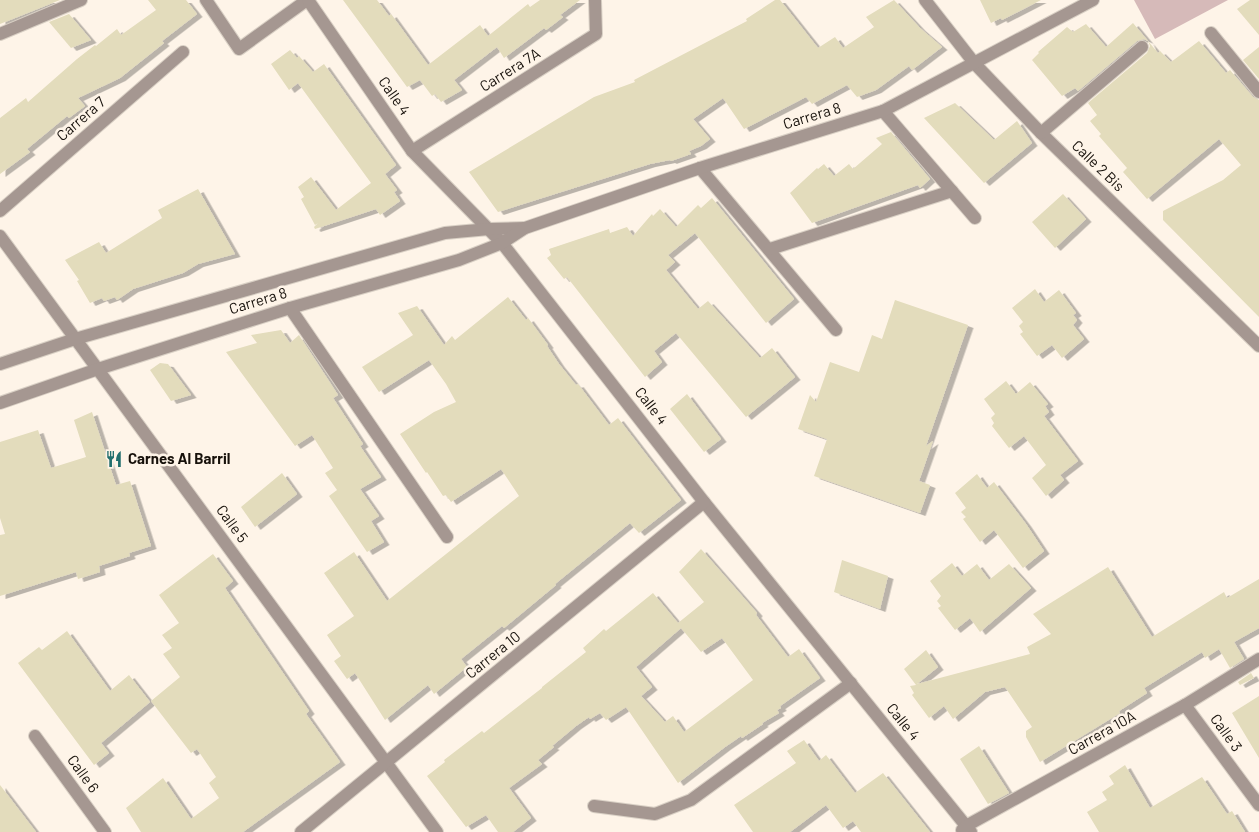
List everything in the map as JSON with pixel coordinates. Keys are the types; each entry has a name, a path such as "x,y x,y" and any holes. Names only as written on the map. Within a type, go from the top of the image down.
{"street":[{"path":"0,34 81,0"},
{"path":"206,0 240,49 308,0"},
{"name":"Calle 4","path":"308,0 412,151 502,243 704,502 851,683 966,830"},
{"name":"Carrera 7A","path":"412,151 596,34 595,0"},
{"name":"Calle 2 Bis","path":"925,0 975,64 1040,133 1259,346"},
{"name":"Carrera 8","path":"0,403 98,369 290,308 459,260 502,243 524,228 700,168 883,111 1093,0"},
{"path":"1211,33 1259,92"},
{"path":"1040,133 1142,47"},
{"name":"Carrera 7","path":"0,211 183,52"},
{"path":"883,111 975,218"},
{"path":"700,168 770,249 836,330"},
{"path":"770,249 952,191"},
{"name":"Carrera 8","path":"0,364 76,339 445,233 524,228"},
{"name":"Calle 5","path":"0,236 437,832"},
{"path":"290,308 446,536"},
{"name":"Carrera 10","path":"301,832 704,502"},
{"name":"Carrera 10A","path":"966,830 1185,705 1259,659"},
{"path":"594,806 655,814 691,800 851,683"},
{"name":"Calle 3","path":"1185,705 1259,805"},
{"name":"Calle 6","path":"35,736 105,832"}],"shaded area":[{"path":"1134,0 1228,0 1155,39"}],"building":[{"path":"0,0 60,0 0,24"},
{"path":"148,0 186,0 197,14 162,41 164,43 120,78 78,98 85,106 69,118 67,116 27,149 30,152 0,174 0,118 26,98 28,102 77,59 117,29 121,35 156,10"},
{"path":"343,0 377,0 389,16 391,14 428,65 480,25 488,36 528,4 530,7 540,0 580,0 560,15 563,17 554,24 546,30 544,28 504,58 497,47 454,80 462,90 441,102 435,94 432,96 420,80 407,87"},
{"path":"775,0 780,0 818,48 835,37 843,48 874,27 866,17 894,0 920,28 942,47 912,70 909,66 876,90 857,97 847,85 812,104 806,97 744,129 723,98 693,119 710,139 701,146 689,151 691,154 671,161 650,164 498,212 469,172 594,97 635,82 634,80 747,21 746,19"},
{"path":"980,0 1041,0 1002,20 1001,18 991,23"},
{"path":"1250,0 1259,0 1259,35 1237,9"},
{"path":"69,14 91,40 71,48 49,22"},
{"path":"1133,23 1148,41 1144,39 1137,41 1078,91 1075,88 1062,96 1032,60 1038,52 1067,27 1073,32 1086,24 1106,47"},
{"path":"1148,41 1158,53 1160,51 1171,62 1199,41 1226,73 1230,70 1253,97 1259,100 1259,317 1163,220 1163,211 1223,180 1241,165 1219,139 1147,199 1123,172 1127,168 1099,136 1101,134 1090,121 1097,115 1088,103 1147,53 1150,46"},
{"path":"1259,47 1259,79 1243,60"},
{"path":"290,50 297,58 299,56 313,72 324,64 396,165 385,174 397,190 394,192 400,201 380,215 376,209 315,229 314,227 318,223 315,225 301,199 304,197 298,187 311,177 336,210 371,183 298,83 289,90 271,64"},
{"path":"955,103 994,140 1017,121 1032,143 984,183 924,118"},
{"path":"891,132 930,179 920,188 918,185 812,223 790,193 824,164 834,176 849,164 853,169 882,144 876,138"},
{"path":"198,189 235,254 198,264 183,273 133,289 117,300 115,297 104,301 102,298 90,303 77,281 79,280 65,260 99,242 106,253 162,218 158,210"},
{"path":"1063,194 1086,219 1055,248 1032,222"},
{"path":"712,198 794,299 766,323 695,233 668,255 675,262 666,270 698,309 708,301 760,358 772,348 795,377 746,417 676,333 654,351 662,362 645,377 567,277 564,279 547,258 551,255 549,249 609,229 610,233 627,227 633,236 652,214 653,216 660,209 676,227 698,205 701,208"},
{"path":"1035,289 1044,302 1059,290 1076,313 1073,315 1077,320 1073,325 1084,339 1062,358 1052,345 1037,356 1020,334 1023,332 1019,326 1023,322 1012,308"},
{"path":"508,297 526,320 528,318 559,364 576,385 578,384 609,425 618,418 681,500 639,533 630,523 504,628 502,626 461,659 467,667 434,694 428,685 385,720 355,673 347,679 334,661 341,656 327,635 354,616 324,573 354,552 387,601 519,496 501,469 451,502 446,495 443,496 400,434 434,412 456,402 446,384 429,360 379,392 362,367 413,335 398,313 417,306 444,345 452,336 455,340"},
{"path":"895,300 968,325 926,446 933,441 919,481 930,485 920,513 814,476 827,439 798,429 810,395 816,402 830,362 859,372 872,335 882,339"},
{"path":"281,330 290,343 299,335 338,395 333,398 363,444 360,446 381,477 360,489 379,516 371,521 384,542 367,552 329,496 337,490 325,473 333,468 312,435 295,446 226,352 257,343 251,335"},
{"path":"160,363 168,364 191,395 171,401 150,370"},
{"path":"1006,381 1016,394 1030,382 1048,404 1045,406 1049,412 1044,416 1078,461 1060,475 1064,480 1046,496 1032,478 1046,465 1024,436 1009,448 992,426 994,423 991,418 995,414 984,399"},
{"path":"687,394 721,439 704,452 670,409"},
{"path":"92,412 116,485 130,481 151,546 129,553 130,556 99,566 100,572 78,579 76,572 0,596 0,535 5,534 0,518 0,442 38,430 51,468 86,457 74,420"},
{"path":"282,473 297,494 255,527 241,507"},
{"path":"977,474 987,488 994,482 1044,551 1023,568 994,530 980,542 963,519 966,517 961,512 966,508 955,493"},
{"path":"701,549 757,613 756,615 788,657 799,649 820,678 780,706 781,708 777,710 779,713 725,747 678,783 626,707 606,720 600,713 590,719 589,717 552,746 554,747 538,760 542,764 509,788 531,818 513,832 498,832 486,815 466,827 427,776 445,762 444,760 482,731 484,733 542,688 586,652 583,648 604,629 606,631 653,593 678,623 704,602 679,572","holes":["681,628 701,652 722,638 753,680 684,732 673,716 665,722 641,696 652,687 636,667"]},
{"path":"213,554 233,581 225,588 309,711 306,714 340,762 243,832 141,832 126,808 163,778 191,819 219,798 209,783 216,777 197,749 191,753 151,701 180,677 163,654 172,648 162,635 179,623 159,595"},
{"path":"842,560 888,576 880,609 834,592"},
{"path":"952,563 962,576 977,564 989,580 1009,564 1031,588 980,632 970,618 955,630 938,608 941,606 937,601 941,596 930,581"},
{"path":"1108,567 1152,637 1224,592 1227,598 1259,579 1259,628 1234,642 1244,659 1230,668 1219,649 1205,658 1202,652 1144,688 1147,693 1119,711 1120,713 1040,762 1026,737 1026,731 1032,727 1005,687 985,692 953,719 944,706 929,718 912,695 914,693 910,686 916,685 904,669 926,650 938,667 917,684 1030,654 1027,647 1051,634 1033,614"},
{"path":"67,631 110,691 129,675 150,702 101,743 109,753 94,765 18,663 39,647 42,650"},
{"path":"1251,673 1254,678 1240,685 1238,682"},
{"path":"1259,696 1259,758 1232,713"},
{"path":"804,740 819,761 826,755 855,793 883,773 930,832 861,832 853,821 843,828 826,805 790,832 753,832 734,805 796,763 787,751"},
{"path":"979,746 1009,793 988,804 960,759"},
{"path":"1125,765 1150,808 1202,777 1227,814 1232,811 1245,832 1099,832 1087,812 1107,800 1102,792 1114,784 1109,776"},
{"path":"0,785 36,832 0,832"}],"place":[{"name":"Carnes Al Barril","path":"114,459"}]}
